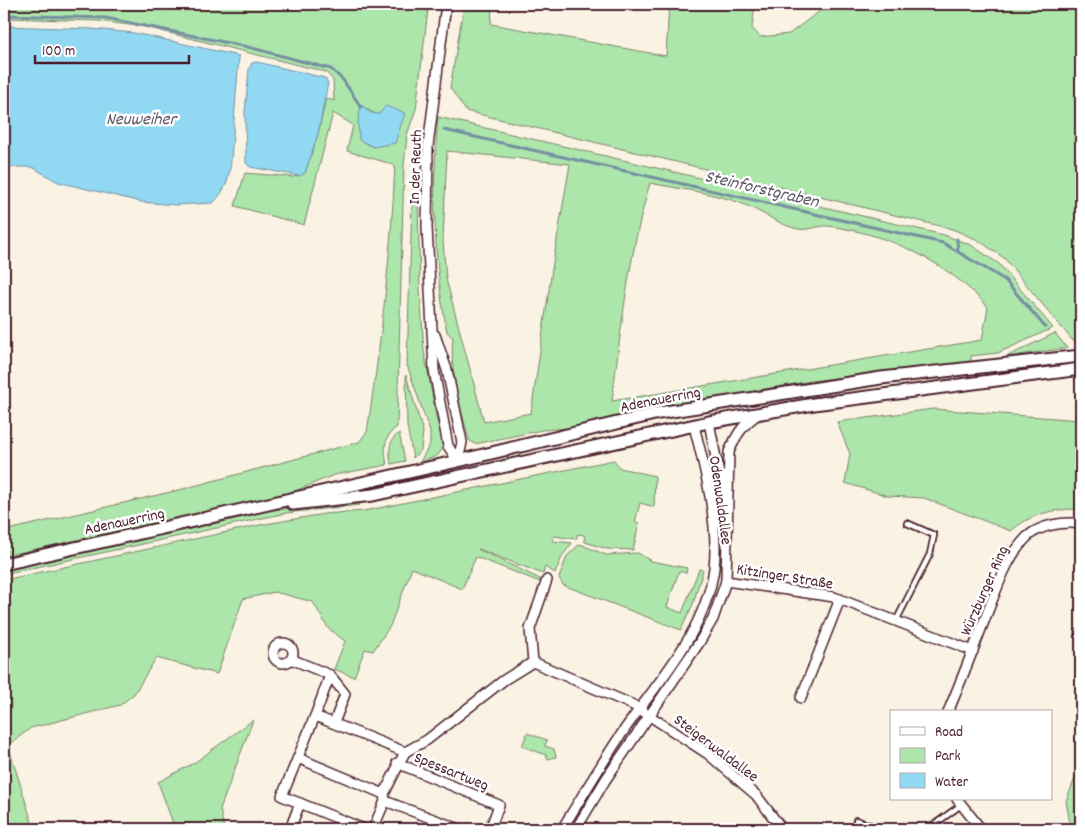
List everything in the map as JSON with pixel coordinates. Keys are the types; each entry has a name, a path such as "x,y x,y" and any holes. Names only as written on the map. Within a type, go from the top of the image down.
{"main road":[{"name":"Adenauerring","path":"4,564 251,509 628,420 698,406 880,378 1081,356"},
{"name":"Adenauerring","path":"251,509 373,495 710,422 814,404 1077,369"},
{"path":"698,406 710,422"},
{"path":"694,426 698,406"},
{"path":"458,461 461,477"}],"street":[{"name":"In der Reuth","path":"446,4 428,146 427,227 434,333 434,370 448,446 458,461"},
{"name":"In der Reuth","path":"434,333 447,370 462,442 458,461"},
{"name":"Odenwaldallee","path":"576,829 713,619 726,581 729,452 736,435 746,422 757,414"},
{"name":"Odenwaldallee","path":"710,422 728,519"},
{"name":"Odenwaldallee","path":"562,829 694,628 711,582 715,537 694,426"},
{"name":"Würzburger Ring","path":"949,710 1002,575 1015,551 1028,535 1050,525 1072,522 1081,524"},
{"path":"533,662 530,629 548,580"},
{"name":"Kitzinger Straße","path":"726,581 840,599 973,651"},
{"name":"Kitzinger Straße","path":"801,698 840,599"},
{"path":"291,659 330,675 345,694 334,723"},
{"path":"533,662 640,709 649,715"},
{"path":"315,716 404,752 427,740 504,680 533,662"},
{"path":"330,675 282,796 364,829"},
{"name":"Steigerwaldallee","path":"649,715 708,754 739,780 756,795 782,829"},
{"name":"Spessartweg","path":"373,829 384,797 404,752"},
{"path":"298,758 460,829"},
{"name":"Spessartweg","path":"398,763 499,805 490,829"},
{"path":"959,802 981,829"},
{"path":"290,829 300,803"}],"lane":[{"path":"896,621 930,554 934,535 906,523"},
{"path":"928,829 959,802"},
{"path":"856,820 881,829"}],"green space":[{"path":"4,4 423,4 422,7 428,10 416,109 407,135 404,166 397,427 387,439 385,454 387,465 334,475 288,494 4,556 4,531 179,490 359,442 367,432 377,365 388,266 395,165 347,151 353,125 333,113 304,225 235,206 245,173 294,177 305,173 318,134 326,98 334,101 333,80 326,72 145,27 98,21 4,18","holes":["361,105 399,125 394,143"]},
{"path":"464,4 492,4 491,24 666,56 669,4 755,4 752,28 760,37 789,34 829,4 1081,4 1081,340 1073,341 1004,258 978,240 952,229 466,111 450,88"},
{"path":"438,117 944,235 971,245 999,264 1053,328 998,353 971,356 971,362 811,381 676,406 674,403 642,408 642,411 568,428 542,430 475,444 469,440 456,390 452,351 453,338 447,332 436,252 435,171","holes":["447,151 570,164 552,269 531,413 484,422 446,279 443,241","650,183 732,200 798,229 828,226 851,230 894,243 915,252 954,276 988,307 982,340 612,401 631,264"]},
{"path":"412,201 418,201 420,289 424,351 437,421 443,439 442,450 437,456 420,462 430,444 430,432 407,365"},
{"path":"1055,333 1067,348 1006,357"},
{"path":"406,375 423,432 421,450 413,458 407,426"},
{"path":"933,409 1081,420 1081,509 1044,513 1027,520 1011,531 924,498 888,496 845,483 850,454 837,422"},
{"path":"399,433 405,461 391,464 391,443"},
{"path":"614,460 620,468 655,476 654,507 640,503 635,522 639,523 633,550 607,549 585,542 584,535 578,534 576,539 554,536 553,541 572,543 563,555 555,573 545,567 543,574 478,549 540,579 540,582 476,557 462,589 412,568 390,626 373,651 365,649 354,677 334,669 345,641 328,628 313,602 275,592 243,599 217,674 156,658 134,694 120,705 31,728 8,745 34,829 11,829 4,808 4,580 260,525 324,514 364,511"},
{"path":"359,503 360,505 286,513 4,574 5,568 270,510"},
{"path":"580,544 606,555 638,553 651,561 687,568 686,573 679,571 667,607 682,613 699,569 703,570 693,604 681,630 563,585 559,578 567,556"},
{"path":"253,720 220,809 224,829 175,829 158,782 194,763"},
{"path":"527,733 547,740 545,746 554,749 556,757 548,759 546,755 522,746"},
{"path":"1081,763 1081,829 1071,829 1066,801"}],"water":[{"name":"Neuweiher","path":"4,26 92,29 134,33 239,56 228,179 213,203 176,205 141,202 58,182 32,167 4,167"},
{"path":"257,62 325,78 328,83 318,134 305,173 300,176 250,167 246,163 245,112 249,69 252,63"},
{"path":"361,105 371,113 379,114 386,106 405,113 395,143 374,147 359,140 358,121"}],"waterway":[{"name":"Steinforstgraben","path":"4,15 106,18 248,47 331,69 343,80 361,107"},
{"name":"Steinforstgraben","path":"444,130 943,243 1005,280 1045,327"},
{"path":"957,239 958,252"}]}
